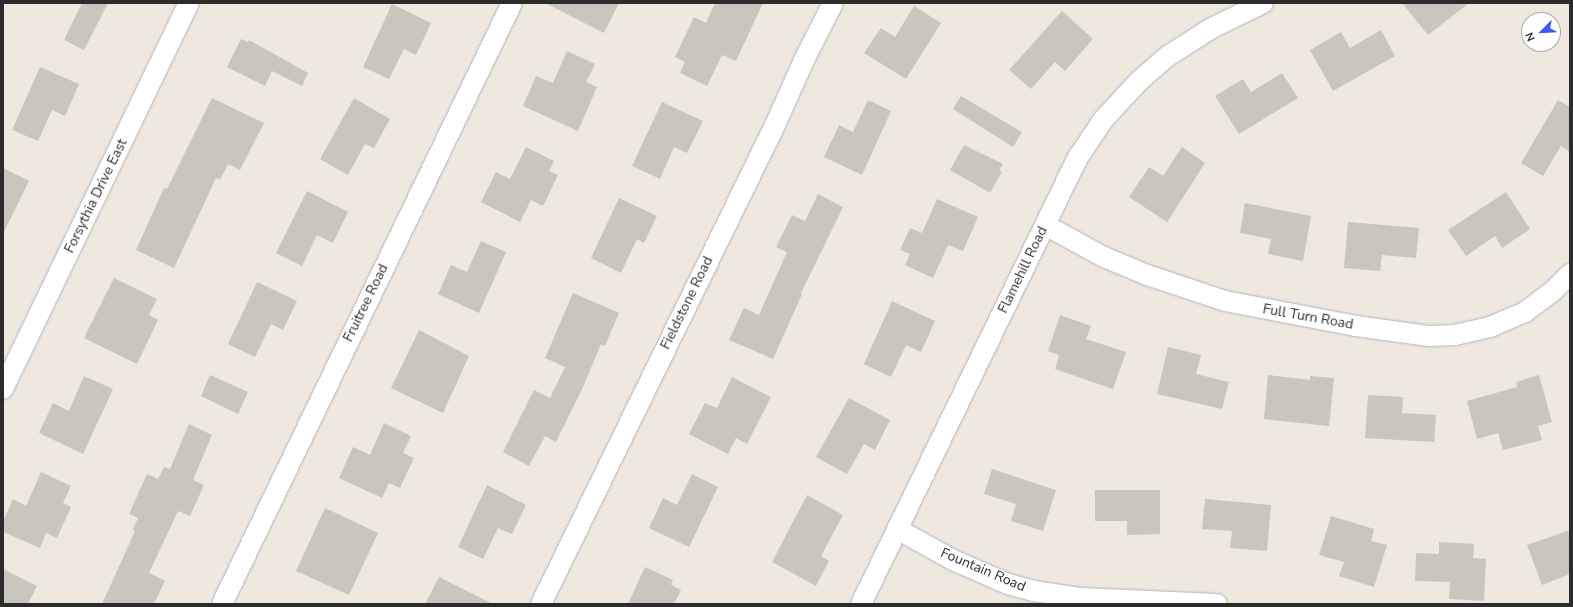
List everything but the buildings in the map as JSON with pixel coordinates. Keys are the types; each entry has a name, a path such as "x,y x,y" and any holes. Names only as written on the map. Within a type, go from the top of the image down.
{"street":[{"name":"Forsythia Drive East","path":"3,390 189,3"},
{"name":"Fruitree Road","path":"222,604 512,3"},
{"name":"Fieldstone Road","path":"541,604 833,3"},
{"name":"Flamehill Road","path":"861,604 896,529 979,364 1079,156 1103,120 1139,80 1168,56 1210,29 1263,3"},
{"name":"Full Turn Road","path":"1045,225 1104,257 1147,275 1225,301 1356,326 1429,336 1455,335 1469,332 1490,327 1518,315 1553,291 1570,274"},
{"name":"Fountain Road","path":"896,529 953,560 1008,584 1034,591 1080,598 1217,604"}]}
